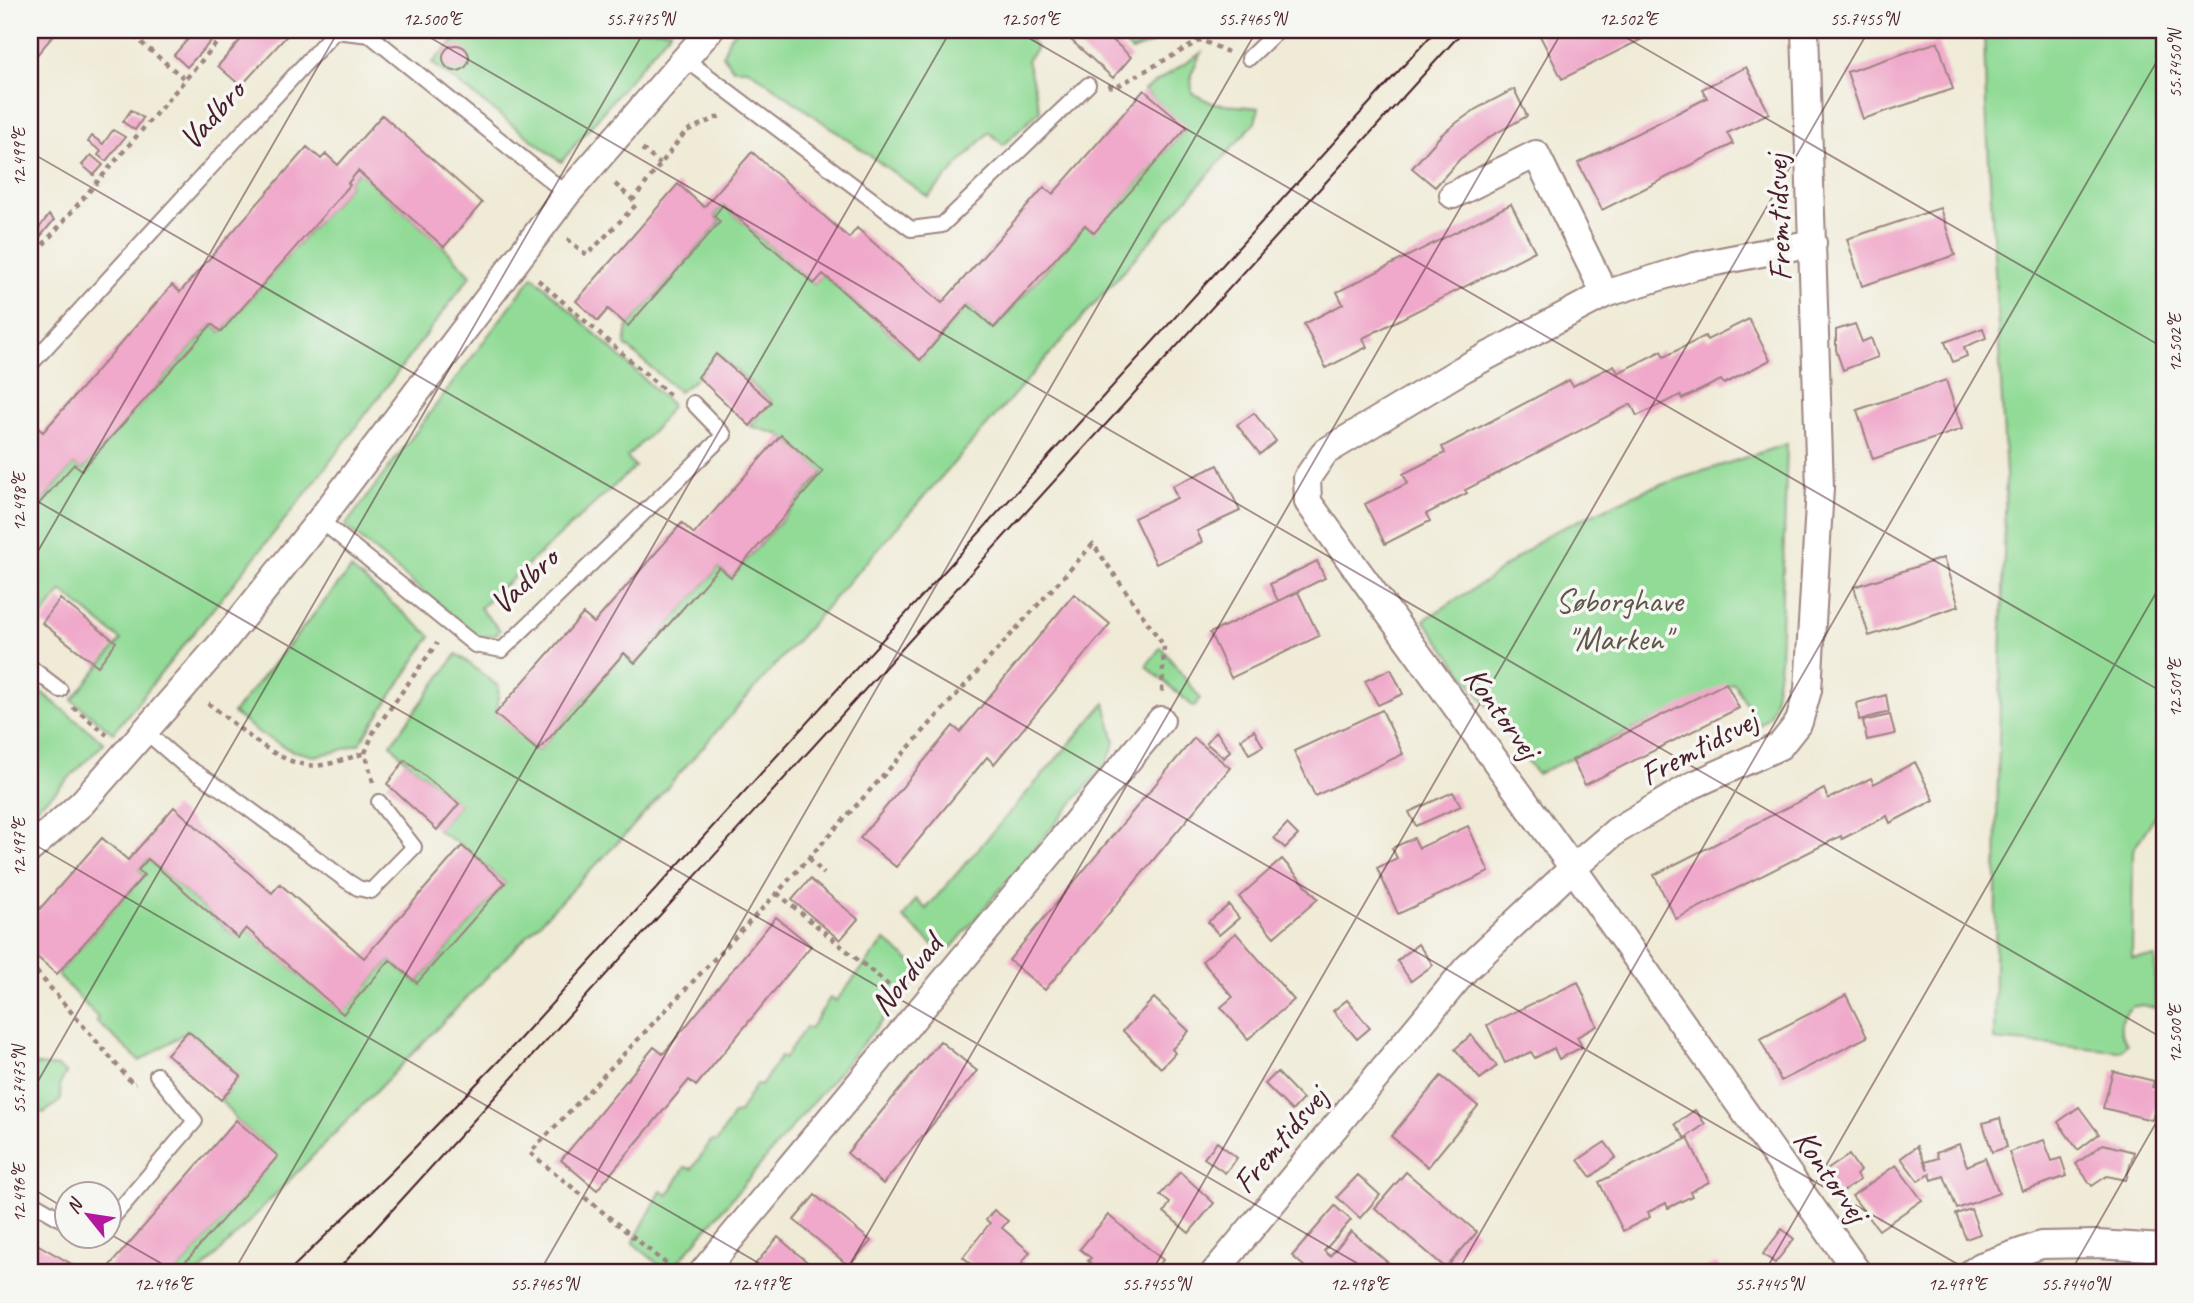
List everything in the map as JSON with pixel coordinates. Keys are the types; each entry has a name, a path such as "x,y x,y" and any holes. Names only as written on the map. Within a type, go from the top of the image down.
{"street":[{"path":"30,849 82,803 185,686 320,520 567,194 710,30"},
{"name":"Fremtidsvej","path":"1214,1273 1465,969 1616,831 1691,786 1780,746 1798,722 1808,690 1820,488 1805,30"},
{"path":"1453,195 1536,154 1605,294"},
{"name":"Kontorvej","path":"1813,243 1695,266 1605,294 1463,369 1325,452 1307,478 1308,502 1573,868 1858,1273"},
{"name":"Nordvad","path":"702,1273 1161,720"},
{"path":"1970,1273 1981,1266 2040,1245 2097,1244 2164,1248"}],"lane":[{"path":"1249,58 1278,30"},
{"name":"Vadbro","path":"30,365 335,31 370,35 567,194"},
{"path":"684,58 911,229 942,225 1088,85"},
{"name":"Vadbro","path":"320,520 475,645 502,650 724,435 693,402"},
{"path":"30,667 60,690"},
{"path":"145,731 184,765 226,792 347,881 358,888 371,891 414,847 379,802"},
{"path":"122,1207 195,1121 157,1075"},
{"path":"30,1201 52,1214"}],"path":[{"path":"126,30 186,80"},
{"path":"30,260 228,30"},
{"path":"1088,85 1116,87 1200,40 1218,49 1249,58"},
{"path":"546,222 587,255 636,205 633,200 686,131 746,105"},
{"path":"516,261 680,404 693,402"},
{"path":"678,1273 530,1153 777,893 1094,544 1164,646 1161,720"},
{"path":"379,802 365,753 374,731 450,625"},
{"path":"185,686 277,755 301,765 321,765 365,753"},
{"path":"60,690 67,702 127,751"},
{"path":"809,858 824,874"},
{"path":"777,893 920,1011"},
{"path":"30,964 133,1084 157,1075"}],"green space":[{"path":"465,30 671,30 561,162 432,63"},
{"path":"737,30 1039,30 1029,39 1037,48 1027,60 1040,111 1003,145 989,132 928,197 748,69 733,69 723,55 729,38"},
{"path":"1109,30 1185,30 1132,51"},
{"path":"1984,30 2164,30 2164,802 2133,850 2132,958 2155,957 2155,1008 2143,1005 2131,1007 2122,1020 2121,1029 2127,1044 2120,1051 1994,1040 2006,476"},
{"path":"1201,53 1191,74 1192,93 1214,104 1259,108 1255,122 626,834 199,1273 176,1273 277,1156 236,1120 221,1100 240,1076 188,1031 140,1061 96,1021 98,1018 57,974 144,875 138,870 148,859 237,938 246,928 343,1013 390,960 417,983 505,883 462,846 437,830 459,804 405,760 391,744 457,654 499,687 496,714 538,751 624,653 635,663 719,567 731,577 823,473 781,435 750,426 771,401 717,354 698,377 679,392 625,345 628,326 720,222 714,216 723,205 814,284 823,274 920,360 968,305 995,328 1085,225 1094,232 1186,128 1144,90"},
{"path":"358,171 444,247 471,275 307,492 113,733 72,700 121,640 62,591 30,633 30,514 74,464 82,470 212,324 221,332 350,185 348,183"},
{"path":"533,276 672,405 656,428 627,457 635,467 480,608 500,630 495,635 481,637 345,526"},
{"name":"Søborghave \"Marken\"","path":"1787,444 1780,661 1774,704 1769,716 1759,726 1734,683 1537,774 1424,620 1487,580 1549,534 1645,490"},
{"path":"351,569 431,636 359,744 314,756 290,750 259,733 233,713"},
{"path":"1161,647 1200,698 1194,707 1146,666"},
{"path":"30,683 104,743 55,792 30,812 30,740 42,725 30,713"},
{"path":"1105,703 1115,742 1107,762 952,947 937,948 903,918 916,899 926,909"},
{"path":"885,940 923,972 669,1273 633,1243 661,1191 668,1195 685,1167 692,1169 711,1141 717,1141 734,1114 739,1113 756,1084 761,1086 780,1057 784,1059 806,1027 810,1029 830,998 836,1001"},
{"path":"30,1064 58,1067 66,1073 60,1084 61,1100 44,1113 30,1110"}],"building":[{"path":"30,30 58,30 30,63"},
{"path":"196,30 212,40 187,67 174,55"},
{"path":"249,30 292,30 241,86 218,66"},
{"path":"1062,30 1102,30 1131,57 1113,78"},
{"path":"1647,30 1650,35 1562,79 1538,32"},
{"path":"1938,42 1953,89 1863,119 1847,72"},
{"path":"456,45 465,49 469,58 465,67 456,71 447,67 443,58 447,49"},
{"path":"1746,67 1769,113 1727,133 1733,144 1602,210 1578,163 1707,98 1702,89"},
{"path":"1514,89 1527,116 1491,136 1460,159 1435,187 1412,168 1441,135 1459,121"},
{"path":"1144,90 1187,127 1094,233 1085,225 994,328 968,305 920,360 823,274 814,284 723,205 714,216 720,222 628,326 608,309 598,321 576,301 678,184 704,207 752,152 849,238 857,228 942,303 1044,187 1053,194"},
{"path":"131,110 143,118 135,130 123,122"},
{"path":"382,115 482,203 444,247 358,171 348,183 350,185 221,332 212,324 82,470 74,464 30,514 30,427 33,424 43,432 172,285 180,292 307,147 321,159 326,154 338,165"},
{"path":"113,130 125,137 106,161 98,155 101,151 88,142 92,136 103,144"},
{"path":"91,155 103,165 94,175 82,165"},
{"path":"1511,204 1535,251 1363,338 1367,347 1326,368 1304,324 1343,304 1337,292"},
{"path":"1940,208 1955,255 1862,286 1847,239"},
{"path":"49,215 54,220 30,249 30,240"},
{"path":"1749,319 1770,360 1724,384 1721,380 1682,399 1680,395 1637,416 1631,404 1465,490 1467,493 1426,514 1430,521 1385,544 1365,504 1408,483 1403,474 1445,453 1442,447 1569,380 1573,386 1614,365 1618,373 1661,351 1664,357 1705,336 1707,340"},
{"path":"1855,324 1862,342 1871,338 1878,357 1843,370 1836,350 1836,330"},
{"path":"1983,328 1986,338 1964,347 1967,356 1953,362 1945,342"},
{"path":"716,354 771,402 750,426 698,377"},
{"path":"1946,380 1962,429 1873,459 1857,410"},
{"path":"1254,413 1276,441 1260,454 1237,425"},
{"path":"781,435 823,472 731,577 719,567 635,663 624,653 538,751 495,714 583,614 594,623 682,523 694,534"},
{"path":"1218,465 1240,511 1197,531 1202,542 1156,564 1134,518 1177,498 1172,486"},
{"path":"1943,558 1959,606 1869,636 1854,587"},
{"path":"1317,561 1325,578 1278,601 1270,584"},
{"path":"1298,592 1319,636 1231,678 1210,633"},
{"path":"1074,594 1110,624 994,764 987,757 896,867 860,838 953,726 960,732"},
{"path":"60,599 116,642 98,666 42,623"},
{"path":"1391,669 1403,694 1378,705 1365,681"},
{"path":"1726,683 1739,708 1585,785 1572,760"},
{"path":"1886,695 1889,712 1859,720 1857,703"},
{"path":"1382,710 1403,754 1315,796 1294,751"},
{"path":"1890,715 1895,734 1867,740 1863,721"},
{"path":"1254,730 1263,746 1249,754 1241,739"},
{"path":"1216,731 1230,751 1224,758 1206,743"},
{"path":"1194,738 1230,768 1045,990 1009,960"},
{"path":"405,760 459,804 437,830 387,784"},
{"path":"1915,762 1934,800 1890,823 1887,816 1842,839 1841,836 1676,919 1654,875 1824,789 1828,799 1871,778 1874,784"},
{"path":"1453,792 1461,806 1416,826 1409,812"},
{"path":"174,807 272,893 280,884 364,958 462,846 505,883 417,983 390,960 343,1014 246,928 238,938 148,859 138,870 144,875 57,974 30,951 30,920 102,838 128,860"},
{"path":"1287,824 1298,835 1285,848 1274,838"},
{"path":"1468,826 1489,872 1398,914 1377,868 1397,858 1392,848 1414,838 1419,848"},
{"path":"1282,859 1318,899 1274,937 1239,897"},
{"path":"810,879 858,919 840,940 792,900"},
{"path":"1229,905 1239,918 1219,935 1208,922"},
{"path":"776,917 811,946 696,1086 689,1080 597,1190 561,1160 654,1047 663,1054"},
{"path":"1236,933 1294,1000 1248,1039 1221,1007 1233,997 1202,961"},
{"path":"1418,944 1433,965 1411,981 1397,961"},
{"path":"1578,982 1597,1026 1577,1037 1582,1047 1559,1059 1554,1048 1535,1058 1531,1052 1505,1063 1487,1025"},
{"path":"1846,995 1867,1037 1781,1081 1760,1039"},
{"path":"1154,998 1189,1031 1172,1049 1175,1053 1161,1068 1123,1031"},
{"path":"1347,1000 1370,1028 1357,1039 1333,1011"},
{"path":"188,1031 241,1076 221,1100 167,1054"},
{"path":"1471,1035 1497,1066 1480,1079 1455,1049"},
{"path":"940,1041 977,1071 883,1184 847,1153"},
{"path":"2113,1071 2154,1081 2152,1087 2161,1089 2152,1120 2103,1108"},
{"path":"1277,1072 1303,1099 1292,1111 1265,1084"},
{"path":"1441,1076 1478,1106 1428,1167 1391,1136"},
{"path":"2079,1107 2099,1134 2078,1150 2058,1122"},
{"path":"1695,1110 1705,1124 1685,1138 1675,1124"},
{"path":"2000,1118 2007,1147 1992,1152 1983,1123"},
{"path":"236,1120 278,1156 176,1273 105,1271"},
{"path":"1688,1138 1709,1182 1690,1192 1692,1196 1668,1208 1666,1203 1648,1212 1650,1217 1623,1231 1599,1182"},
{"path":"2044,1140 2052,1161 2061,1158 2067,1176 2022,1191 2009,1152"},
{"path":"1217,1142 1237,1158 1225,1173 1204,1158"},
{"path":"1605,1142 1616,1157 1591,1177 1578,1160"},
{"path":"1959,1144 1967,1166 1985,1158 1999,1193 1957,1209 1944,1176 1932,1180 1930,1174 1918,1181 1901,1158 1917,1146 1928,1170 1925,1162 1938,1158 1936,1153"},
{"path":"2103,1144 2134,1152 2126,1180 2107,1176 2092,1186 2076,1164"},
{"path":"1849,1155 1860,1171 1856,1175 1860,1180 1839,1194 1824,1172"},
{"path":"1896,1165 1922,1200 1879,1230 1852,1196"},
{"path":"1180,1172 1214,1203 1189,1233 1164,1212 1170,1203 1160,1195"},
{"path":"1406,1172 1477,1232 1446,1268 1375,1208"},
{"path":"1358,1175 1380,1195 1360,1218 1337,1197"},
{"path":"815,1195 871,1241 849,1266 794,1220"},
{"path":"1335,1206 1351,1220 1324,1251 1330,1256 1351,1231 1400,1273 1312,1273 1292,1256"},
{"path":"1971,1209 1980,1234 1966,1239 1956,1214"},
{"path":"994,1210 1008,1221 1002,1228 1030,1252 1022,1262 1029,1267 1024,1273 982,1273 963,1257 990,1223 986,1220"},
{"path":"1108,1215 1163,1260 1153,1273 1102,1273 1088,1261 1091,1258 1080,1249"},
{"path":"1782,1229 1794,1239 1775,1263 1763,1254"},
{"path":"778,1237 813,1267 808,1273 748,1273"},
{"path":"30,1240 87,1273 30,1273"},
{"path":"1717,1263 1722,1273 1706,1273 1704,1269"}],"tram line":[{"path":"287,1273 393,1170 517,1042 1436,30"},
{"path":"335,1273 1464,30"}]}
